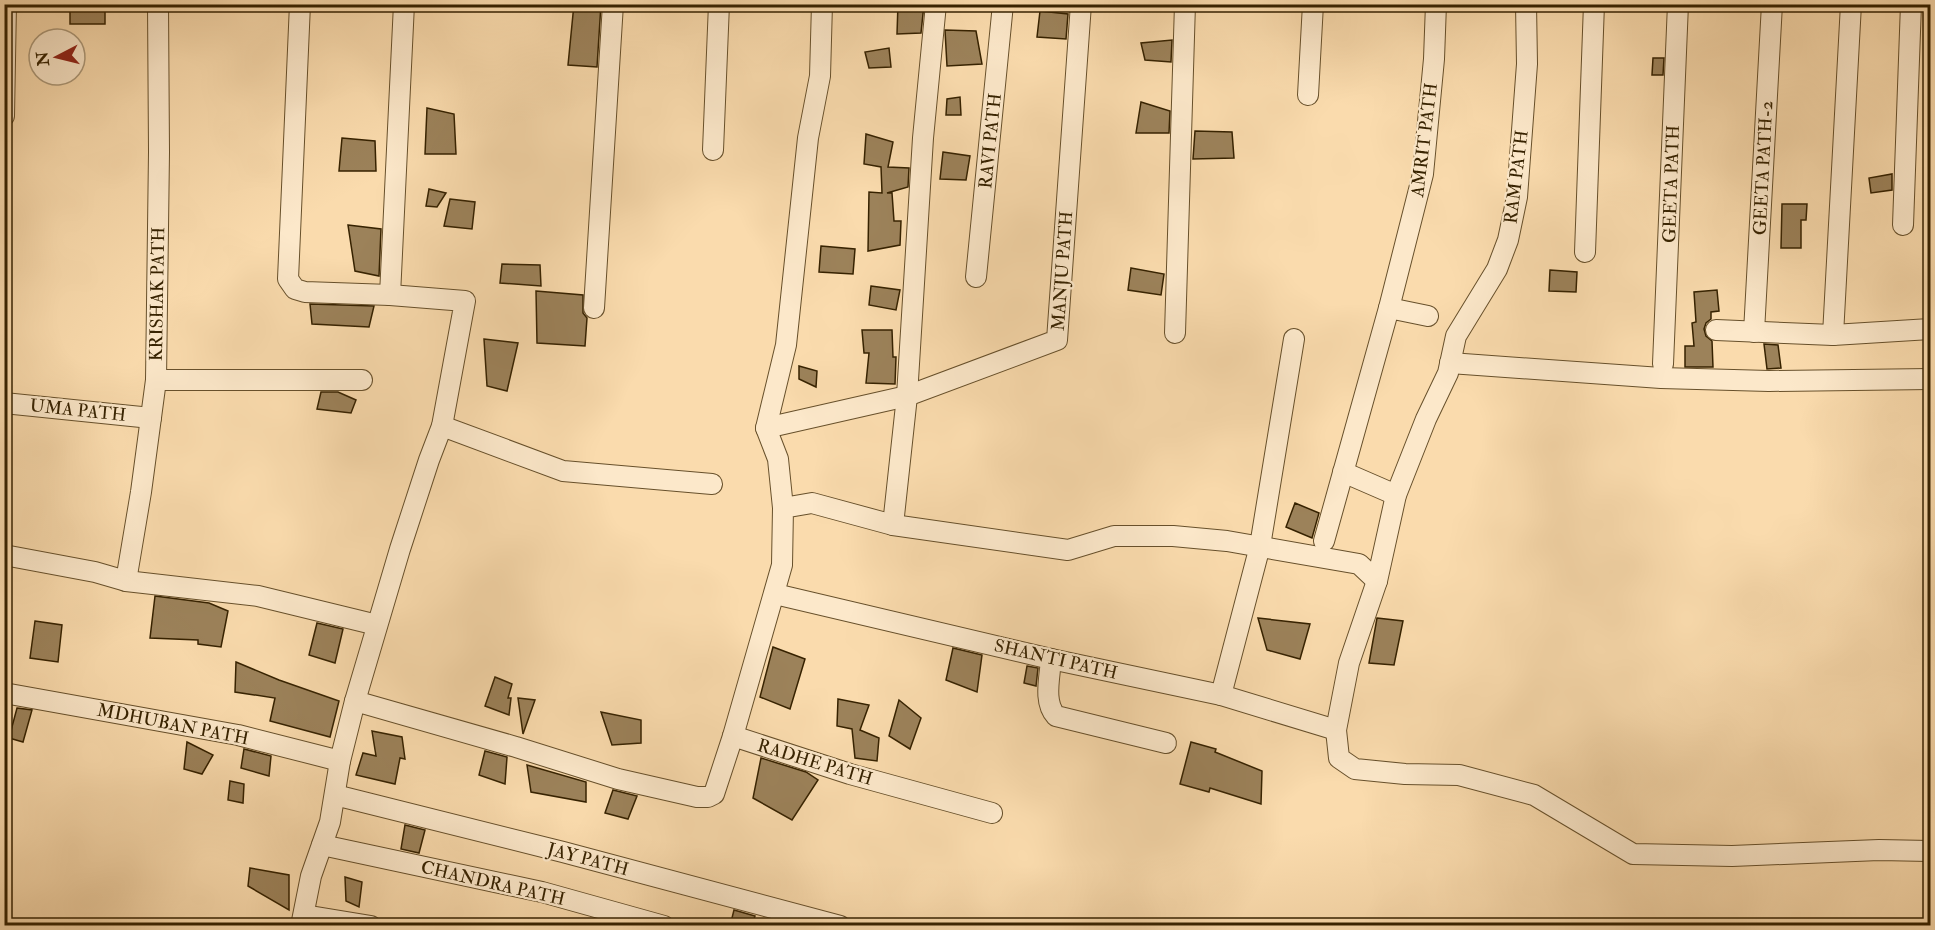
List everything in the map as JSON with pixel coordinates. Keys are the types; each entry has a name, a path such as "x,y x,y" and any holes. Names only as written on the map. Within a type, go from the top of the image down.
{"street":[{"path":"4,116 6,4"},
{"name":"KRISHAK PATH","path":"126,581 156,380 158,4"},
{"path":"300,4 288,279 294,289 305,292 390,295 465,302 442,426 414,504 355,701 340,761 330,822 311,876 303,920 371,926"},
{"path":"390,295 404,4"},
{"path":"594,308 613,4"},
{"path":"713,150 719,4"},
{"path":"355,701 618,779 697,797 708,797 714,794 782,565 783,508 777,459 766,428 786,345 808,138 820,76 822,4"},
{"path":"893,525 907,396 923,138 936,4"},
{"name":"RAVI PATH","path":"976,277 1003,4"},
{"name":"MANJU PATH","path":"766,428 907,396 1057,340 1082,4"},
{"path":"1174,333 1185,4"},
{"path":"1308,95 1313,4"},
{"name":"AMRIT PATH","path":"1324,541 1389,308 1423,174 1434,59 1436,4"},
{"name":"RAM PATH","path":"1526,4 1527,64 1517,197 1508,240 1497,269 1456,336 1448,373 1426,419 1396,495 1377,581 1349,663 1336,730 1339,758 1355,769 1405,774 1460,775 1534,795 1633,854 1732,856 1930,850"},
{"path":"1585,252 1594,4"},
{"name":"GEETA PATH","path":"1663,364 1678,4"},
{"name":"GEETA PATH-2","path":"1754,332 1772,4"},
{"path":"1833,335 1851,4"},
{"path":"1903,225 1911,4"},
{"path":"1389,308 1428,316"},
{"path":"1716,330 1833,335 1930,329"},
{"path":"1221,695 1260,546 1294,339"},
{"path":"1450,363 1661,378 1769,381 1930,380"},
{"path":"156,380 362,380"},
{"name":"UMA PATH","path":"4,403 151,418"},
{"path":"442,426 563,471 712,484"},
{"path":"1343,472 1396,495"},
{"path":"783,508 812,503 893,525 1068,550 1114,536 1173,536 1260,546 1359,564 1377,581"},
{"path":"4,555 95,572 126,581 258,596 377,625"},
{"name":"SHANTI PATH","path":"774,594 1051,659 1221,695 1336,730"},
{"path":"1051,659 1048,702 1050,710 1056,717 1166,743"},
{"name":"MDHUBAN PATH","path":"4,693 237,735 340,761"},
{"name":"RADHE PATH","path":"733,736 898,787 992,813"},
{"name":"JAY PATH","path":"334,795 563,852 840,926"},
{"name":"CHANDRA PATH","path":"322,845 542,892 663,926"}],"building":[{"path":"70,4 105,4 105,24 70,24"},
{"path":"574,4 601,4 597,67 568,65"},
{"path":"898,4 924,4 921,33 897,34"},
{"path":"1040,11 1068,14 1066,39 1037,37"},
{"path":"945,30 976,31 982,64 947,66"},
{"path":"1172,40 1171,62 1145,60 1141,43"},
{"path":"889,48 891,67 869,68 865,52"},
{"path":"1653,58 1664,58 1663,75 1652,75"},
{"path":"960,97 961,115 946,115 947,99"},
{"path":"1141,102 1170,111 1169,133 1136,133"},
{"path":"427,108 454,114 456,154 425,154"},
{"path":"1195,131 1232,132 1234,158 1193,159"},
{"path":"866,134 893,142 888,167 909,168 908,187 887,193 892,193 894,221 901,221 900,245 868,251 869,192 882,193 881,167 864,164"},
{"path":"342,138 375,141 376,171 339,171"},
{"path":"943,152 970,156 966,180 940,179"},
{"path":"1892,174 1892,190 1871,193 1869,178"},
{"path":"429,189 446,193 437,207 426,206"},
{"path":"450,199 475,202 472,229 444,226"},
{"path":"1782,204 1807,204 1806,220 1801,220 1801,248 1781,248"},
{"path":"348,225 381,229 379,276 355,271"},
{"path":"821,246 855,249 853,274 819,272"},
{"path":"502,264 540,265 541,286 500,283"},
{"path":"1131,268 1164,274 1161,295 1128,290"},
{"path":"1550,270 1577,272 1576,292 1549,291"},
{"path":"871,286 900,290 896,310 869,305"},
{"path":"1717,290 1719,311 1711,312 1711,319 1706,323 1704,329 1706,336 1712,341 1713,367 1685,367 1685,346 1694,346 1692,323 1696,322 1694,292"},
{"path":"536,291 583,295 583,313 587,318 585,346 537,343"},
{"path":"310,304 374,306 369,327 312,324"},
{"path":"862,330 892,330 893,357 896,357 895,384 866,383 869,353 864,353"},
{"path":"484,339 518,343 507,391 487,386"},
{"path":"1764,344 1778,345 1781,368 1767,369"},
{"path":"799,366 817,371 816,387 799,379"},
{"path":"321,392 338,392 356,400 351,413 317,409"},
{"path":"1295,503 1319,513 1312,538 1286,527"},
{"path":"155,596 209,603 228,611 221,647 198,644 198,640 150,638"},
{"path":"1258,618 1310,624 1300,659 1267,650"},
{"path":"1377,618 1403,621 1394,665 1369,663"},
{"path":"35,621 62,625 58,662 30,658"},
{"path":"317,623 343,629 335,663 309,655"},
{"path":"773,647 805,659 790,709 760,697"},
{"path":"953,648 982,655 977,692 946,680"},
{"path":"236,662 339,701 330,737 270,721 275,698 235,692"},
{"path":"1027,666 1038,668 1036,686 1024,683"},
{"path":"495,677 512,684 508,698 511,698 509,715 485,706"},
{"path":"518,698 535,700 523,734"},
{"path":"838,699 869,705 860,730 879,738 877,761 855,758 852,729 837,726"},
{"path":"899,700 921,718 910,749 889,736"},
{"path":"17,708 32,710 23,742 9,738"},
{"path":"601,712 641,720 641,743 612,745"},
{"path":"372,731 402,737 405,759 400,758 395,784 356,775 363,753 376,756"},
{"path":"187,742 213,755 202,774 184,769"},
{"path":"1191,742 1216,749 1215,752 1262,771 1261,804 1210,788 1209,792 1180,784"},
{"path":"244,749 271,756 269,776 241,768"},
{"path":"485,751 507,757 505,784 479,775"},
{"path":"761,758 806,772 818,780 792,820 753,798"},
{"path":"527,765 586,782 586,802 531,792"},
{"path":"230,781 244,784 243,803 228,800"},
{"path":"613,790 637,796 628,819 605,813"},
{"path":"405,825 425,830 419,853 401,849"},
{"path":"250,868 289,875 289,910 248,886"},
{"path":"345,877 362,882 359,907 346,901"},
{"path":"734,910 755,916 752,926 730,926"}]}
